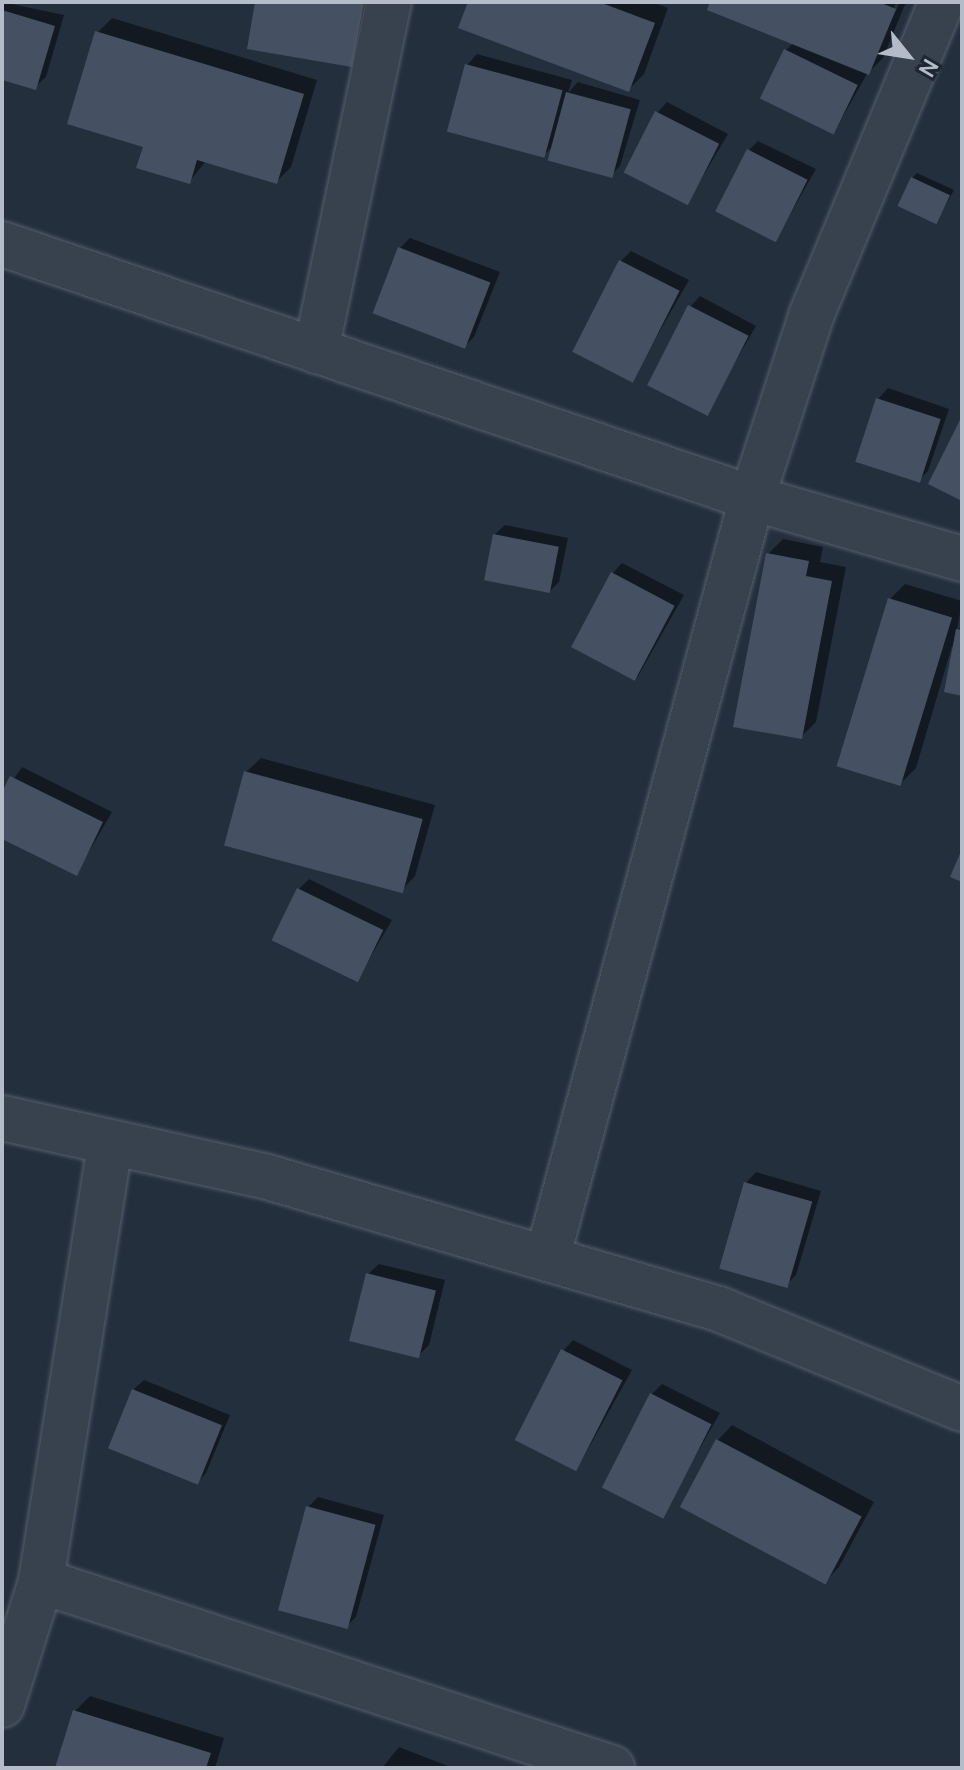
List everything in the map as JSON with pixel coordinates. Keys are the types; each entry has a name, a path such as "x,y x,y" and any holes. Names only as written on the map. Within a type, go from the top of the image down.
{"street":[{"path":"316,351 389,2"},
{"path":"547,1259 752,498 811,316 942,2"},
{"path":"2,244 752,498 962,559"},
{"path":"2,1118 264,1176 721,1310 962,1409"},
{"path":"2,1705 41,1581 110,1143"},
{"path":"41,1581 612,1768"}],"building":[{"path":"255,2 364,2 352,67 247,49"},
{"path":"468,2 599,2 655,23 629,92 458,28"},
{"path":"710,2 879,2 896,9 869,75 707,10"},
{"path":"2,10 55,26 36,90 2,80"},
{"path":"95,31 304,94 277,184 197,160 190,184 136,168 143,147 67,124"},
{"path":"784,49 858,85 834,134 760,98"},
{"path":"465,64 563,90 544,158 447,132"},
{"path":"566,92 631,109 612,178 548,161"},
{"path":"655,111 719,144 688,205 624,172"},
{"path":"747,149 808,180 776,242 715,211"},
{"path":"911,177 950,195 936,224 897,206"},
{"path":"398,247 490,282 465,349 373,313"},
{"path":"619,260 680,291 633,383 572,352"},
{"path":"688,305 749,336 708,416 647,385"},
{"path":"876,398 941,419 920,483 855,462"},
{"path":"962,416 962,501 928,484"},
{"path":"493,534 559,547 550,593 484,580"},
{"path":"766,553 809,561 806,576 832,581 802,739 733,727"},
{"path":"611,572 675,606 635,681 571,647"},
{"path":"888,598 952,618 901,786 837,766"},
{"path":"956,629 962,630 962,696 944,692"},
{"path":"244,771 423,819 403,893 224,845"},
{"path":"10,776 103,822 77,876 2,839 2,792"},
{"path":"962,849 962,882 950,877"},
{"path":"297,888 383,930 358,982 272,940"},
{"path":"744,1182 812,1202 787,1288 719,1269"},
{"path":"366,1273 436,1290 419,1358 349,1341"},
{"path":"561,1349 622,1380 576,1471 515,1440"},
{"path":"132,1389 222,1425 198,1485 108,1448"},
{"path":"650,1393 711,1424 663,1519 602,1487"},
{"path":"716,1439 862,1516 826,1584 680,1507"},
{"path":"306,1506 376,1525 348,1629 278,1610"},
{"path":"73,1710 211,1753 206,1768 55,1768"}]}
